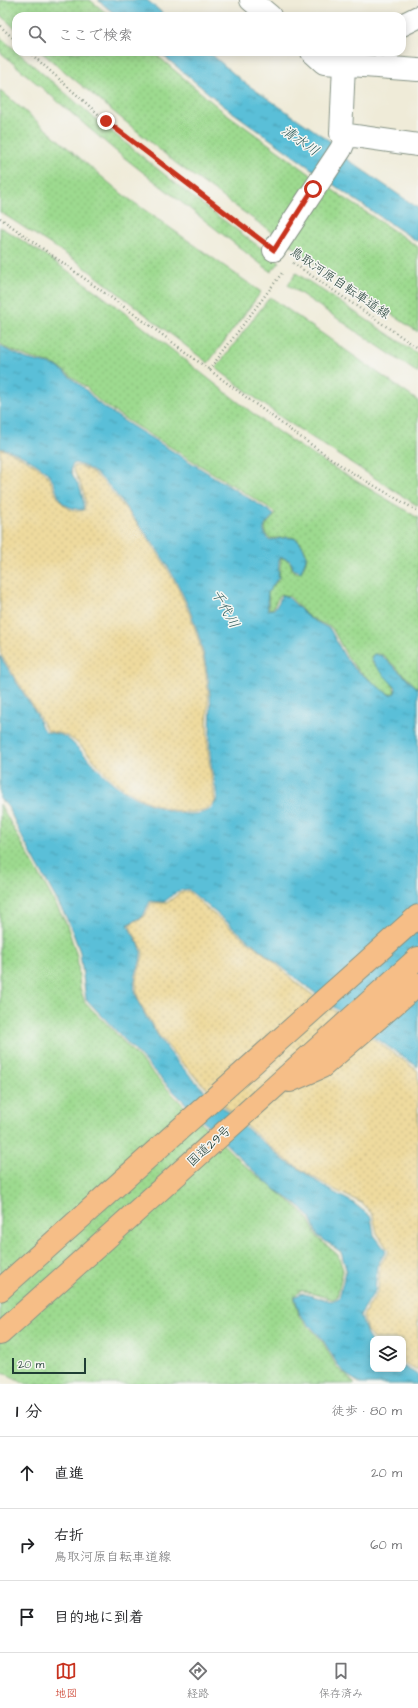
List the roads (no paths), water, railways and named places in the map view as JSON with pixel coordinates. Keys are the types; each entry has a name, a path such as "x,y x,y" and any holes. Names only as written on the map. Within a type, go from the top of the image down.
{"highway":[{"path":"0,1290 418,916"},
{"name":"国道29号","path":"0,1334 418,958"},
{"path":"274,1088 322,1067 418,984"}],"street":[{"path":"251,0 265,12"},
{"path":"406,22 418,17"},
{"path":"282,256 318,182 344,142 332,58 418,70"},
{"path":"344,142 418,145"}],"water":[{"path":"98,0 147,0 161,12 112,12"},
{"name":"清水川","path":"164,56 214,56 242,81 337,146 342,156 418,208 418,242 348,195 224,106"},
{"name":"千代川","path":"0,345 5,349 27,359 56,366 84,388 97,402 127,423 268,510 274,515 264,527 264,532 269,540 294,538 301,544 306,557 301,572 293,569 290,561 281,557 279,560 278,578 268,592 268,610 274,609 279,602 281,595 288,597 309,618 330,629 345,657 355,669 385,692 390,695 395,693 396,688 378,669 371,658 374,654 382,656 418,689 418,1067 329,1004 243,936 188,889 178,891 164,902 150,901 143,916 128,924 139,944 141,951 140,962 134,982 137,999 151,1025 179,1064 231,1115 286,1162 298,1168 329,1190 352,1202 371,1217 374,1235 386,1251 377,1266 375,1291 360,1315 370,1340 370,1372 406,1372 406,1368 418,1375 418,1384 361,1384 347,1375 337,1364 323,1340 300,1315 295,1297 301,1293 331,1301 339,1298 346,1269 341,1252 318,1236 310,1218 302,1208 272,1187 246,1164 169,1087 86,999 80,952 73,933 65,915 23,839 8,807 0,799 0,656 37,715 42,728 46,732 61,735 67,738 107,778 122,790 151,805 184,814 199,814 210,809 217,798 210,753 210,693 206,667 201,643 193,619 173,575 146,533 107,483 84,466 75,463 72,465 71,471 80,488 83,510 73,508 62,502 53,482 45,471 34,462 19,454 0,448"}]}
